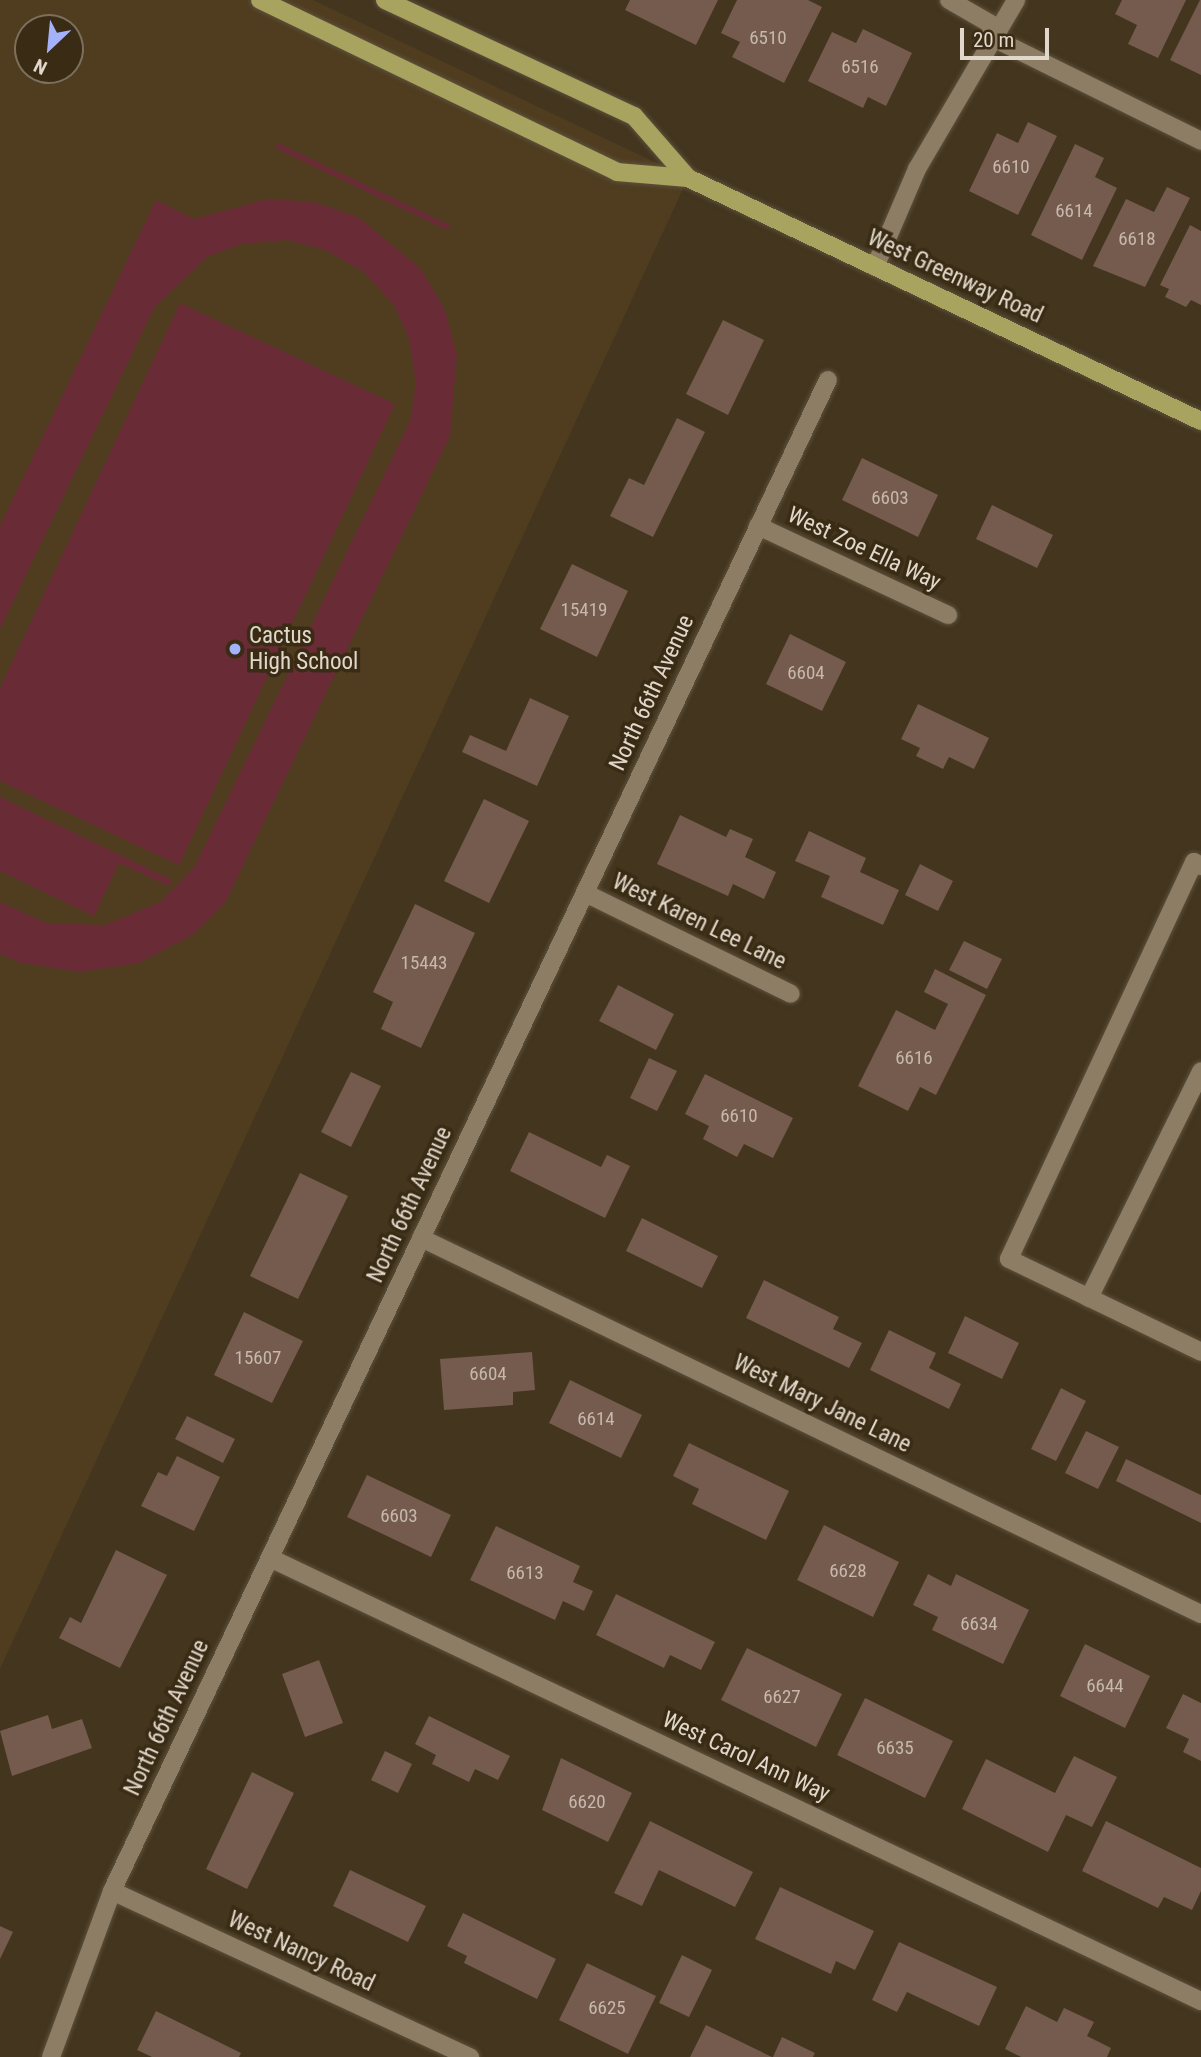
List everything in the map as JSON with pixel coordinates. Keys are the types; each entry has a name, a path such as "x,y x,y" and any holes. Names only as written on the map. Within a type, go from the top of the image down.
{"main road":[{"name":"West Greenway Road","path":"260,0 617,172 688,178 1201,421"},
{"name":"West Greenway Road","path":"385,0 634,116 688,178"}],"street":[{"path":"949,0 993,32 1201,141"},
{"path":"875,267 917,169 993,32 1016,0"},
{"name":"North 66th Avenue","path":"51,2057 112,1891 828,380"},
{"name":"West Zoe Ella Way","path":"758,526 948,615"},
{"path":"1201,866 1194,862 1009,1259 1201,1352"},
{"name":"West Karen Lee Lane","path":"585,893 791,995"},
{"path":"1089,1298 1201,1071"},
{"name":"West Mary Jane Lane","path":"421,1238 1201,1614"},
{"name":"West Carol Ann Way","path":"270,1558 1201,2001"},
{"name":"West Nancy Road","path":"112,1891 470,2057"}],"shaded area":[{"name":"Cactus High School","path":"0,0 313,0 688,178 0,1669"},
{"path":"278,143 450,225 447,230 275,148"},
{"path":"267,199 314,202 358,217 421,269 445,310 457,355 450,436 225,903 191,936 138,963 80,972 22,963 0,954 0,902 46,923 105,925 160,902 195,866 410,421 416,384 409,339 394,305 363,271 323,249 287,240 241,244 207,257 154,308 0,629 0,526 156,200 194,219"},
{"path":"180,303 395,404 179,865 0,781 0,688"},
{"path":"0,797 172,880 169,886 119,863 94,916 0,871"}],"building":[{"path":"630,0 718,0 696,45 625,10"},
{"path":"737,0 808,0 822,7 784,83 732,57 740,42 721,33"},
{"path":"1122,0 1186,0 1158,58 1128,44 1137,25 1115,14"},
{"path":"1201,0 1201,75 1170,60"},
{"path":"863,29 912,53 886,106 868,97 863,108 808,81 832,32 856,43"},
{"path":"1028,122 1057,136 1018,215 969,191 997,133 1018,143"},
{"path":"1075,144 1104,158 1095,177 1117,188 1082,260 1031,235"},
{"path":"1167,187 1190,198 1145,287 1093,266 1126,199 1154,212"},
{"path":"1190,225 1201,231 1201,305 1191,300 1186,307 1165,297 1169,289 1160,285"},
{"path":"723,320 764,340 728,415 686,394"},
{"path":"677,418 705,432 653,537 610,516 629,478 644,485"},
{"path":"862,458 938,495 918,537 842,500"},
{"path":"992,505 1053,535 1037,568 976,539"},
{"path":"572,564 628,591 597,657 540,629"},
{"path":"790,634 846,662 822,711 766,684"},
{"path":"530,698 569,716 537,786 462,752 470,735 506,751"},
{"path":"918,704 989,738 974,769 949,757 943,769 916,756 920,748 901,739"},
{"path":"484,799 529,821 489,903 444,881"},
{"path":"680,815 726,837 730,829 753,839 745,857 776,872 764,899 733,884 728,896 657,864"},
{"path":"809,831 866,858 860,872 899,890 883,925 821,897 830,876 795,861"},
{"path":"920,864 953,881 938,911 905,895"},
{"path":"415,904 475,933 421,1048 381,1029 393,1002 373,992"},
{"path":"964,941 1002,959 987,989 949,970"},
{"path":"935,969 986,995 936,1095 920,1087 908,1111 858,1086 896,1010 935,1030 948,1004 924,992"},
{"path":"618,985 674,1014 656,1050 599,1021"},
{"path":"649,1058 677,1071 657,1111 630,1098"},
{"path":"351,1072 381,1086 351,1147 321,1132"},
{"path":"705,1074 793,1118 773,1158 744,1144 737,1157 703,1139 709,1126 685,1114"},
{"path":"529,1132 601,1167 607,1155 630,1166 605,1218 510,1171"},
{"path":"300,1173 348,1196 298,1299 250,1276"},
{"path":"642,1218 718,1256 702,1288 626,1251"},
{"path":"764,1280 839,1317 833,1329 862,1343 849,1368 746,1318"},
{"path":"244,1312 303,1341 272,1403 214,1375"},
{"path":"965,1316 1019,1343 1002,1379 948,1353"},
{"path":"889,1330 936,1353 929,1368 961,1384 949,1409 870,1370"},
{"path":"532,1352 535,1390 513,1392 513,1405 444,1410 440,1359"},
{"path":"570,1380 642,1415 621,1458 549,1423"},
{"path":"1061,1388 1086,1401 1056,1461 1031,1449"},
{"path":"187,1416 235,1439 223,1463 175,1439"},
{"path":"1086,1431 1119,1447 1098,1489 1065,1473"},
{"path":"689,1443 789,1491 766,1540 692,1504 699,1489 673,1476"},
{"path":"177,1456 220,1477 194,1531 141,1506 158,1472 167,1476"},
{"path":"1126,1459 1201,1495 1201,1523 1116,1481"},
{"path":"367,1475 451,1515 431,1557 347,1517"},
{"path":"824,1525 899,1562 873,1617 797,1580"},
{"path":"496,1526 580,1566 573,1582 593,1591 584,1611 563,1601 555,1620 470,1580"},
{"path":"116,1550 167,1575 120,1668 59,1638 70,1617 81,1623"},
{"path":"928,1574 951,1586 956,1574 1029,1610 1003,1664 932,1630 938,1617 913,1605"},
{"path":"616,1594 715,1642 701,1670 670,1655 664,1668 596,1635"},
{"path":"1085,1644 1150,1676 1125,1728 1060,1696"},
{"path":"747,1648 842,1694 816,1747 721,1700"},
{"path":"319,1660 343,1723 305,1737 282,1674"},
{"path":"1183,1694 1201,1703 1201,1761 1183,1752 1189,1739 1166,1728"},
{"path":"865,1698 953,1741 925,1798 837,1755"},
{"path":"48,1715 52,1729 82,1719 92,1748 12,1776 0,1731"},
{"path":"429,1716 510,1756 498,1780 475,1769 469,1782 432,1764 436,1755 415,1744"},
{"path":"385,1751 412,1764 398,1793 371,1780"},
{"path":"1074,1756 1117,1777 1092,1827 1066,1815 1048,1852 962,1809 986,1759 1055,1793"},
{"path":"561,1758 632,1793 608,1842 542,1810"},
{"path":"252,1772 294,1793 247,1889 206,1869"},
{"path":"650,1821 753,1872 735,1907 659,1870 642,1906 614,1893"},
{"path":"1106,1821 1201,1868 1201,1891 1192,1910 1164,1897 1158,1908 1082,1871"},
{"path":"350,1870 426,1906 408,1942 333,1906"},
{"path":"780,1887 874,1931 855,1970 836,1961 831,1974 755,1939"},
{"path":"463,1913 556,1959 537,1999 464,1963 467,1956 447,1946"},
{"path":"0,1926 13,1932 0,1959"},
{"path":"899,1942 997,1987 979,2026 907,1992 897,2012 872,2000"},
{"path":"682,1955 712,1970 689,2017 659,2003"},
{"path":"587,1963 656,1996 628,2054 559,2020"},
{"path":"1026,2006 1057,2022 1064,2008 1094,2022 1087,2036 1111,2048 1107,2057 1021,2057 1005,2049"},
{"path":"156,2011 241,2053 239,2057 152,2057 137,2050"},
{"path":"706,2025 772,2057 690,2057"},
{"path":"782,2037 815,2053 813,2057 773,2057"}],"place":[{"name":"Cactus High School","path":"235,649"}]}
